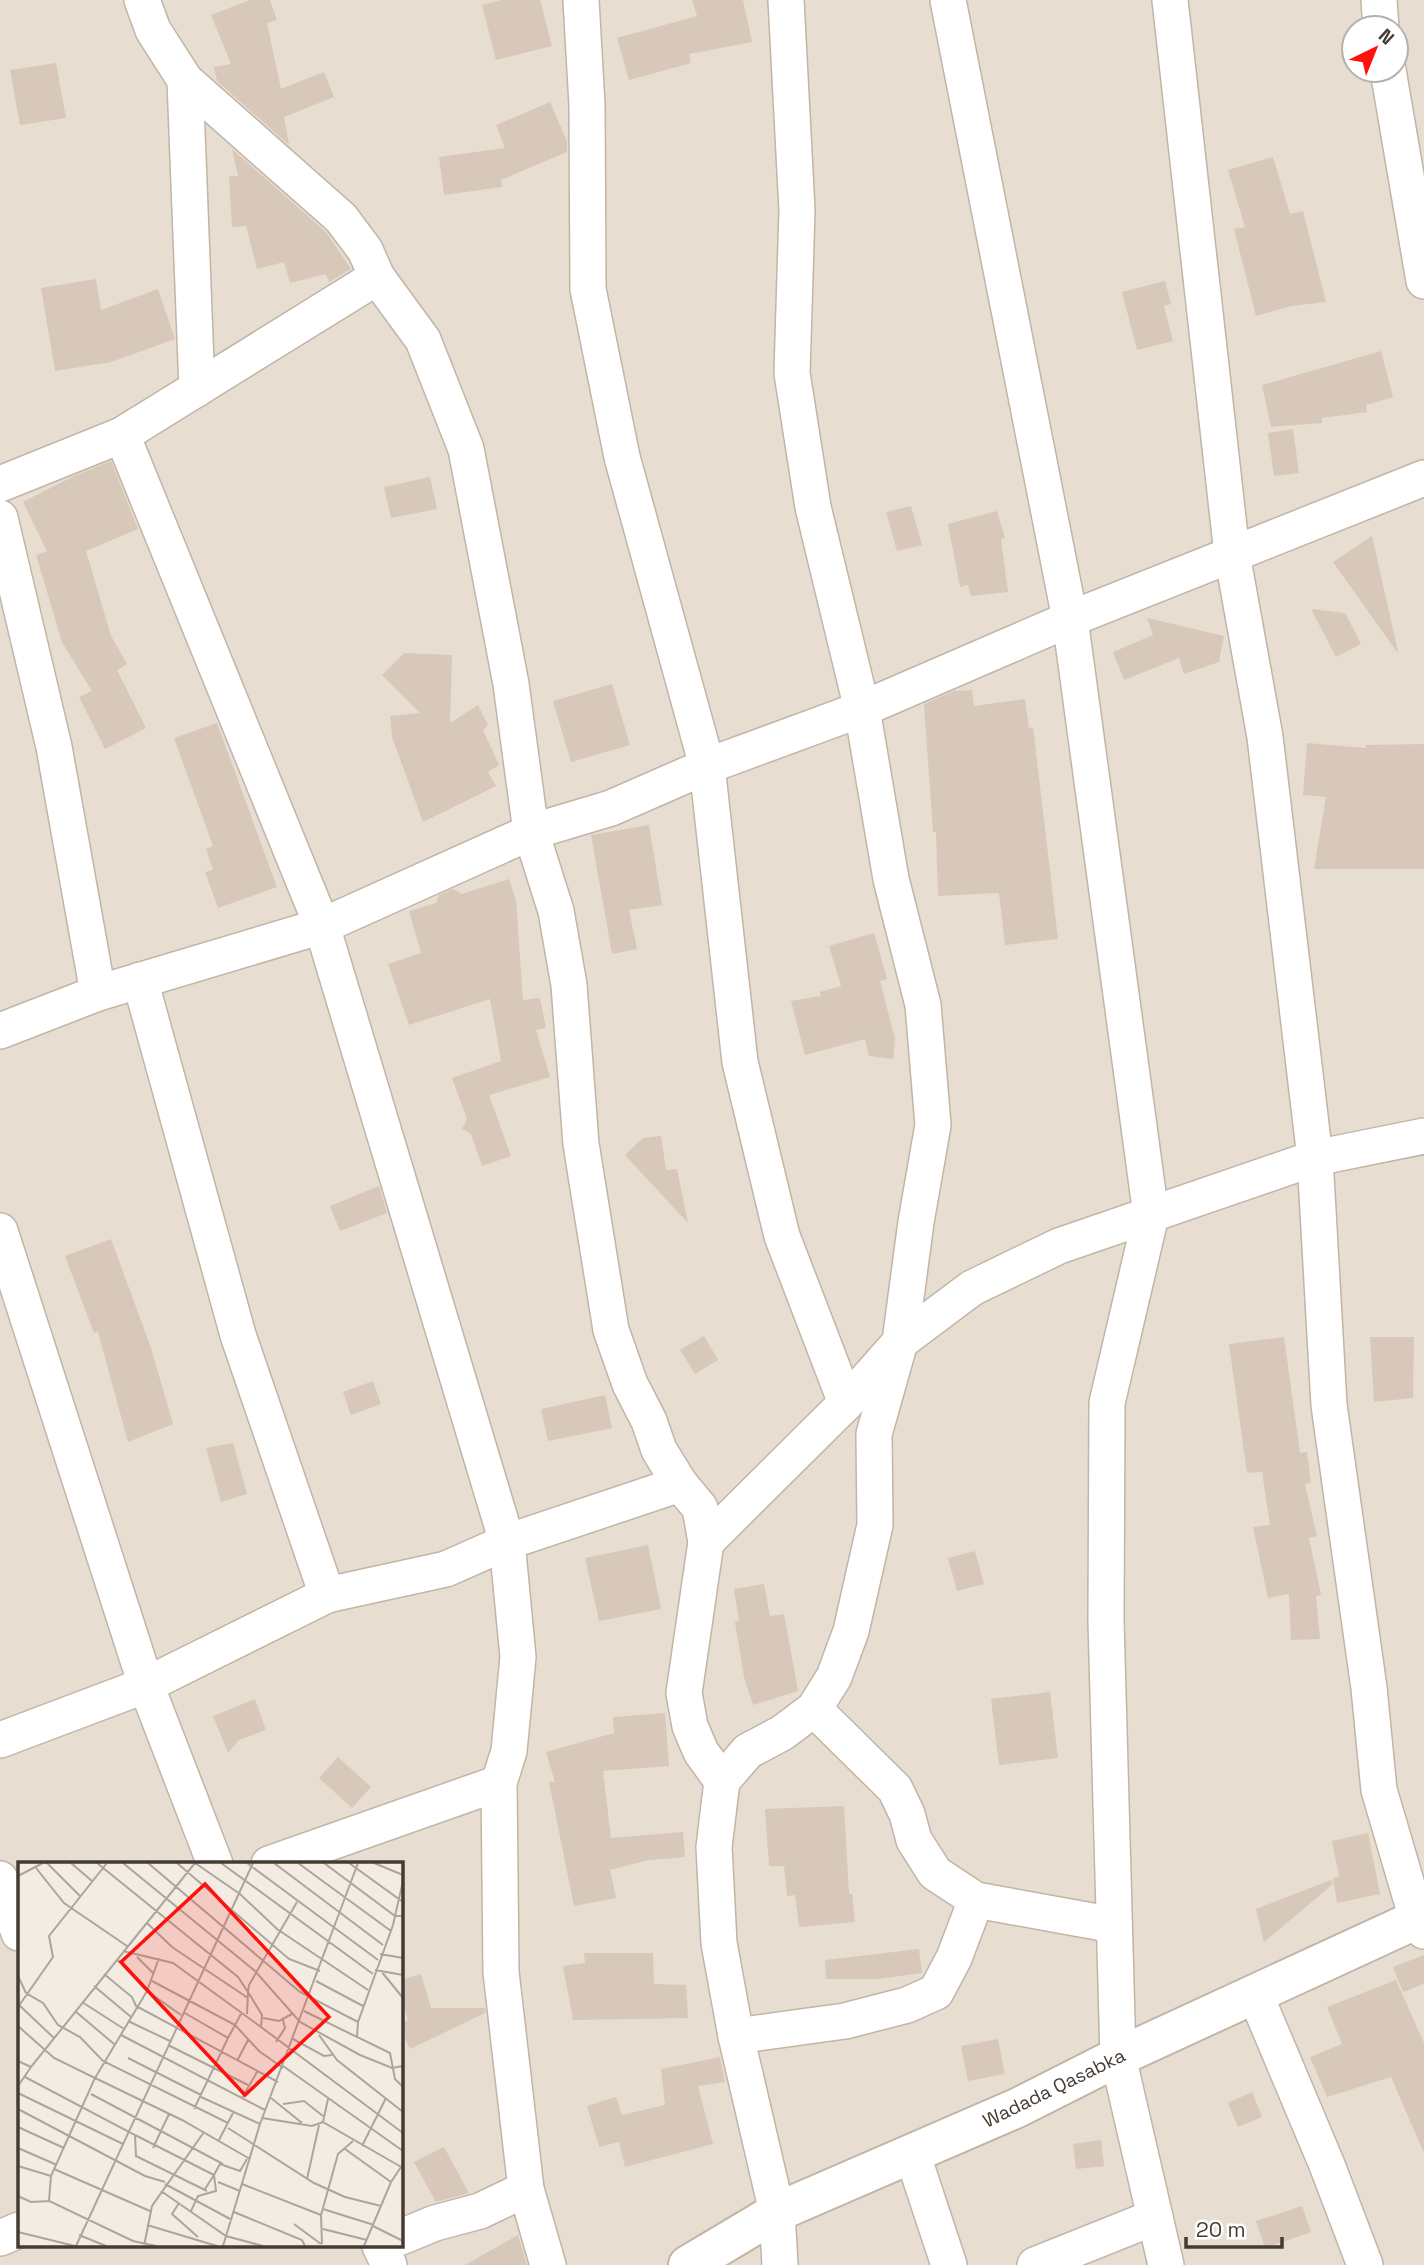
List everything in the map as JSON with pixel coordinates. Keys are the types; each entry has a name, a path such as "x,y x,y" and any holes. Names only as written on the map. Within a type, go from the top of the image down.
{"street":[{"path":"142,0 153,30 185,80 341,218 365,250 377,277 423,340 466,449 511,684 531,832 556,911 569,985 581,1144 611,1330 630,1384 649,1421 659,1450 680,1484 700,1508 706,1542 684,1693 690,1726 701,1752 722,1781"},
{"path":"581,0 587,104 588,289 622,457 708,766 740,1062 782,1236 846,1403"},
{"path":"780,2265 777,2211 736,2036 719,1943 714,1847 722,1781 748,1751 782,1733 814,1709 834,1677 851,1632 876,1525 874,1434 900,1342 916,1222 933,1125 923,1005 891,878 862,709 813,507 792,373 797,210 786,0"},
{"path":"948,0 1070,619 1151,1215 1107,1403 1106,1621 1118,2057 1166,2265"},
{"path":"1170,0 1231,554 1265,737 1315,1157 1329,1405 1369,1688 1379,1790 1422,1922"},
{"path":"185,80 197,389"},
{"path":"1390,84 1424,281"},
{"path":"0,484 122,435 377,277"},
{"path":"122,435 321,926 507,1542 518,1657 509,1751 499,1783 501,1972 526,2189 548,2265"},
{"path":"0,1031 97,993 321,926 531,832 611,808 708,766 862,709 1070,619 1424,478"},
{"path":"0,518 54,747 97,993"},
{"path":"141,980 238,1335 327,1595"},
{"path":"706,1542 846,1403 900,1342 972,1288 1059,1245 1315,1157 1424,1136"},
{"path":"0,1231 146,1685 214,1862"},
{"path":"0,1740 146,1685 327,1595 446,1569 507,1542 680,1484"},
{"path":"814,1709 895,1789 914,1840 934,1873 976,1900 1114,1925"},
{"path":"275,1862 499,1783"},
{"path":"0,1879 18,1930"},
{"path":"736,2036 845,2021 907,2005 936,1992 954,1958 976,1900"},
{"name":"Wadada Qasabka","path":"688,2265 777,2211 1017,2108 1118,2057 1255,1994 1422,1922"},
{"path":"1255,1994 1327,2165 1365,2265"},
{"path":"912,2153 949,2265"},
{"path":"402,2236 435,2223 480,2211 526,2189"},
{"path":"1035,2265 1155,2217"},
{"path":"0,2238 18,2230"},
{"path":"381,2248 389,2265"}],"shaded area":[{"path":"0,0 1424,0 1424,2265 0,2265"}],"building":[{"path":"250,0 270,0 277,20 267,23 281,89 324,72 334,97 284,117 289,145 217,81 214,67 231,64 211,15"},
{"path":"501,0 540,0 552,46 496,60 482,5"},
{"path":"692,0 743,0 752,42 689,54 691,63 629,80 617,38 697,16"},
{"path":"56,63 66,118 20,125 10,70"},
{"path":"550,102 567,141 567,152 501,180 502,187 444,195 439,157 505,148 496,125"},
{"path":"232,149 326,232 351,269 329,282 326,274 290,283 284,262 257,269 246,226 232,227 229,176 238,176"},
{"path":"1273,157 1290,214 1303,211 1326,302 1291,306 1256,316 1234,229 1245,227 1228,170"},
{"path":"96,279 101,310 158,289 175,339 111,362 55,371 41,288"},
{"path":"1165,281 1171,304 1164,306 1173,341 1137,350 1122,292"},
{"path":"1381,351 1393,397 1366,405 1367,412 1322,418 1322,423 1271,427 1262,385"},
{"path":"1293,429 1299,473 1274,476 1268,433"},
{"path":"111,461 138,529 86,551 111,636 127,664 117,670 146,728 105,749 79,697 92,691 62,642 36,555 47,551 23,502"},
{"path":"430,477 437,509 391,518 384,487"},
{"path":"911,506 922,545 897,551 886,512"},
{"path":"997,511 1005,538 1001,539 1008,592 971,596 968,585 960,587 948,524"},
{"path":"1372,536 1398,652 1333,562"},
{"path":"1311,609 1345,613 1361,644 1336,657"},
{"path":"1147,618 1224,636 1219,662 1184,674 1179,658 1124,680 1113,652 1153,635"},
{"path":"404,653 452,655 450,723 478,705 488,725 483,730 499,765 488,772 496,786 423,822 392,737 390,716 420,713 382,675"},
{"path":"612,684 630,745 571,762 553,701"},
{"path":"972,690 974,706 1025,699 1029,728 1033,727 1058,939 1005,945 999,893 938,896 936,832 933,832 924,704 954,691"},
{"path":"217,723 277,887 218,908 205,872 213,870 206,849 213,846 174,738"},
{"path":"1307,743 1366,748 1366,745 1424,744 1424,869 1314,869 1326,797 1303,795"},
{"path":"649,825 662,905 629,910 637,949 612,954 591,835"},
{"path":"509,879 516,900 523,1000 540,998 546,1028 536,1030 550,1077 489,1095 511,1156 482,1166 471,1134 462,1129 467,1119 452,1078 501,1061 490,999 409,1025 388,964 421,953 409,911 436,903 439,895 453,889 462,894"},
{"path":"874,933 887,979 880,981 895,1039 893,1059 869,1056 865,1039 805,1055 791,1001 821,996 820,992 841,986 829,946"},
{"path":"661,1136 666,1170 677,1169 688,1223 625,1155 643,1138"},
{"path":"379,1186 387,1213 340,1231 330,1206"},
{"path":"111,1239 151,1348 173,1424 128,1442 98,1332 94,1333 65,1256"},
{"path":"704,1336 718,1360 695,1374 680,1350"},
{"path":"1284,1337 1300,1453 1307,1452 1311,1483 1305,1484 1317,1536 1309,1538 1321,1595 1316,1596 1320,1639 1291,1640 1289,1594 1268,1598 1253,1527 1270,1525 1262,1472 1247,1473 1229,1344"},
{"path":"1370,1337 1414,1337 1413,1398 1374,1402"},
{"path":"373,1381 381,1404 351,1415 343,1392"},
{"path":"605,1395 612,1428 548,1441 541,1409"},
{"path":"233,1443 247,1494 221,1502 206,1448"},
{"path":"648,1545 661,1609 599,1621 585,1558"},
{"path":"975,1551 984,1584 957,1591 948,1558"},
{"path":"764,1584 770,1616 784,1614 798,1691 753,1705 744,1677 735,1622 739,1621 734,1589"},
{"path":"1050,1692 1058,1758 999,1765 991,1699"},
{"path":"255,1699 266,1730 239,1740 228,1753 213,1716"},
{"path":"665,1713 669,1766 603,1771 611,1838 683,1832 685,1857 649,1860 610,1870 616,1898 574,1906 549,1782 555,1782 546,1752 614,1733 613,1717"},
{"path":"338,1757 371,1787 352,1808 319,1778"},
{"path":"844,1806 849,1894 852,1894 855,1922 799,1927 795,1895 787,1896 784,1866 769,1866 765,1809"},
{"path":"1368,1833 1380,1894 1337,1903 1333,1879 1339,1876 1332,1841"},
{"path":"1331,1880 1333,1884 1264,1942 1256,1909"},
{"path":"919,1949 922,1973 878,1979 826,1979 825,1960"},
{"path":"584,1953 653,1953 654,1984 686,1985 688,2018 573,2020 563,1966 585,1963"},
{"path":"1424,1955 1424,1984 1403,1992 1393,1967"},
{"path":"421,1974 431,2008 485,2008 485,2013 410,2049 402,2032 402,2023 408,2020 402,1999 402,1980"},
{"path":"1396,1980 1424,2043 1424,2153 1391,2077 1327,2097 1310,2057 1342,2044 1327,2007"},
{"path":"998,2039 1005,2074 968,2081 961,2046"},
{"path":"720,2057 725,2082 698,2086 713,2144 625,2167 619,2142 599,2147 587,2106 616,2097 622,2115 665,2105 661,2069"},
{"path":"1252,2092 1262,2117 1238,2127 1228,2103"},
{"path":"1101,2140 1104,2166 1076,2169 1073,2144"},
{"path":"444,2147 469,2193 436,2202 414,2162"},
{"path":"1302,2206 1311,2232 1265,2248 1256,2221"},
{"path":"518,2235 527,2265 465,2265"}]}
